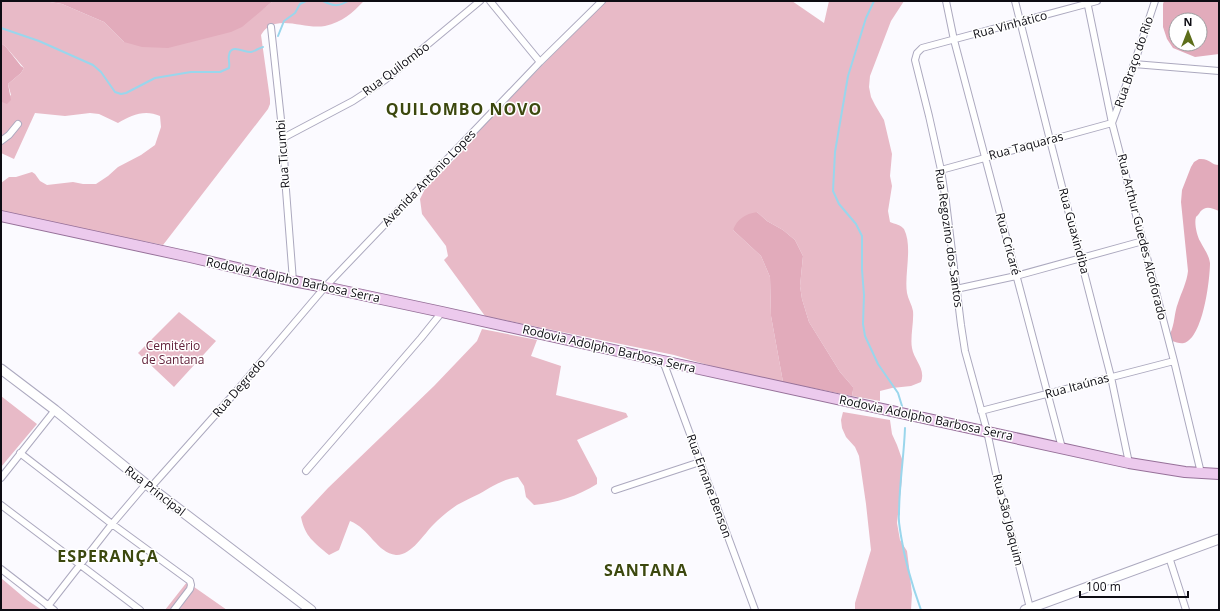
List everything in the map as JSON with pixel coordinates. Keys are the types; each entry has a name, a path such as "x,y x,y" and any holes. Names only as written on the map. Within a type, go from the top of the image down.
{"main road":[{"name":"Rodovia Adolpho Barbosa Serra","path":"1,216 190,256 293,281 442,312 1062,448 1185,472 1219,474"},
{"name":"Rua Principal","path":"1,369 55,410 149,486 311,610"},
{"path":"1028,609 1219,539"}],"street":[{"name":"Rua Quilombo","path":"283,138 353,101 385,80 480,1"},
{"path":"490,1 540,62"},
{"name":"Avenida Antônio Lopes","path":"325,287 540,62 602,1"},
{"name":"Rua Cricaré","path":"946,1 954,40 1062,448"},
{"name":"Rua Guaxindiba","path":"1015,1 1111,377 1129,462"},
{"name":"Rua Vinhático","path":"922,48 1021,22 1087,2 1097,1"},
{"name":"Rua Braço do Rio","path":"1112,123 1155,1"},
{"name":"Rua Arthur Guedes Alcoforado","path":"1087,2 1112,123 1174,361 1201,473"},
{"name":"Rua Ticumbi","path":"271,27 283,138 293,281"},
{"name":"Rua Regozino dos Santos","path":"922,48 917,53 915,60 929,116 948,215 956,289 965,351 987,431"},
{"path":"1134,64 1219,71"},
{"name":"Rua Taquaras","path":"940,170 1112,123"},
{"path":"1,140 9,136 18,124"},
{"path":"956,289 1016,276 1143,241"},
{"name":"Rua Degredo","path":"51,608 80,564 112,524 149,486 232,395 325,287"},
{"path":"306,471 442,312"},
{"name":"Rua Ernane Benson","path":"663,361 755,610"},
{"name":"Rua Itaúnas","path":"981,411 1174,361"},
{"path":"1,478 55,410"},
{"name":"Rua São Joaquim","path":"987,431 1028,609"},
{"path":"20,453 112,524 190,581 190,589 174,610"},
{"path":"615,490 700,462"},
{"path":"1,505 140,610"},
{"path":"1170,557 1186,610"},
{"path":"1,569 51,608"}],"green space":[{"path":"1,1 44,1 62,4 104,22 124,42 263,9 273,1 364,1 347,16 337,22 325,26 319,27 281,23 271,25 264,31 261,35 270,99 268,109 163,245 1,213 1,183 9,177 16,177 32,172 40,181 47,185 73,182 96,184 118,167 141,155 155,145 161,127 160,116 149,113 133,115 118,123 99,114 90,113 65,116 35,113 14,159 1,153 1,100 2,102 11,95 8,84 21,73 24,68 1,43"},
{"path":"605,1 792,1 824,23 829,1 904,1 891,21 870,76 869,87 871,97 884,120 892,154 890,176 892,186 888,211 890,222 903,228 907,236 908,252 906,286 913,311 913,352 921,369 921,382 911,386 880,391 880,401 852,396 853,387 840,372 809,322 802,299 800,286 803,256 795,240 783,230 767,221 757,212 733,230 761,256 770,277 771,316 783,382 718,368 674,355 485,316 444,260 448,256 446,246 422,214 420,199 426,187 472,141 474,135"},
{"name":"Cemitério de Santana","path":"179,312 216,341 174,387 138,353"},
{"path":"482,329 537,340 531,356 561,366 556,395 626,413 628,417 577,440 597,478 597,484 567,498 550,503 534,505 526,497 524,486 518,477 507,480 454,507 433,525 417,544 407,552 396,555 383,550 363,529 350,521 339,550 329,555 311,539 305,530 301,517 328,488 434,386 477,341"},
{"path":"1,396 37,424 1,467"},
{"path":"843,412 890,420 892,434 902,459 902,479 897,523 900,540 907,551 912,594 911,610 855,610 855,603 871,550 859,456 855,447 846,437 842,428 841,420"},
{"path":"1,578 27,600 42,610 1,610"},
{"path":"187,582 227,610 165,610"}],"shaded area":[{"path":"44,1 273,1 242,27 231,32 168,48 142,47 124,42 104,22 62,4"},
{"path":"1164,1 1219,1 1219,54 1195,57 1183,52 1208,52 1208,12 1168,12 1168,40 1163,27"},
{"path":"1,43 24,68 21,73 8,84 11,100 7,104 1,100"},
{"path":"1199,159 1219,165 1219,211 1211,208 1204,208 1195,220 1198,236 1210,263 1209,282 1201,320 1196,331 1191,339 1181,343 1172,341 1170,334 1188,271 1181,202 1182,190 1191,167 1194,162"},
{"path":"757,212 767,221 783,230 795,240 803,256 800,286 802,299 809,322 840,372 853,387 852,396 783,382 771,316 770,277 761,256 733,230 742,218"}],"waterway":[{"path":"278,36 284,21 295,13 300,4 306,1"},
{"path":"323,1 336,5 348,1"},
{"path":"874,1 866,18 848,76 835,152 833,191 839,204 856,224 862,236 864,295 863,324 865,336 878,364 898,393 902,406"},
{"path":"1,28 39,41 93,65 101,72 115,92 121,94 126,93 155,78 191,72 220,72 229,68 230,51 238,49 251,52 263,47"},
{"path":"905,428 899,522 907,564 921,610"}],"district":[{"name":"QUILOMBO NOVO","path":"464,109"},
{"name":"ESPERANÇA","path":"108,556"},
{"name":"SANTANA","path":"646,570"}]}
